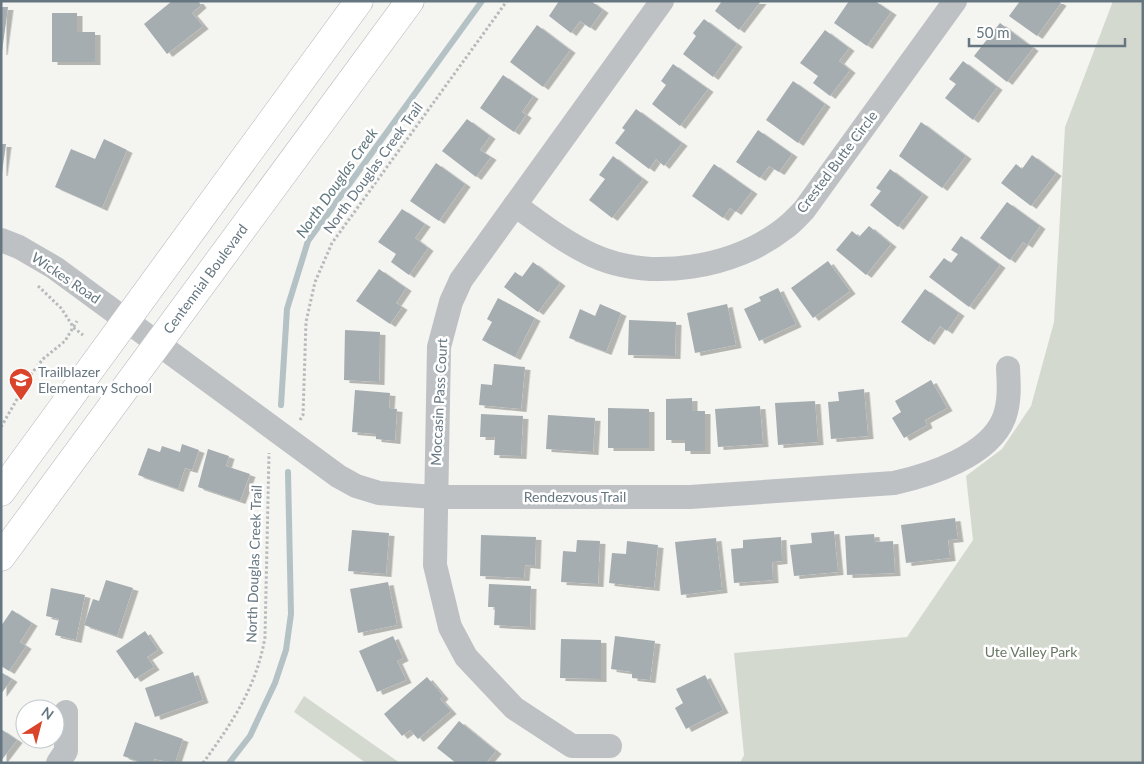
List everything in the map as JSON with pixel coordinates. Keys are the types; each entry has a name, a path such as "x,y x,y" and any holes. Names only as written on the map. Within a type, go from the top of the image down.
{"main road":[{"path":"1,492 359,1"},
{"name":"Centennial Boulevard","path":"1,557 410,1"}],"street":[{"name":"Moccasin Pass Court","path":"610,746 572,746 514,708 466,657 450,627 435,565 439,347 444,326 461,280 662,1"},
{"name":"Crested Butte Circle","path":"515,205 566,241 594,256 619,264 649,268 676,268 707,263 736,255 785,228 804,210 955,1"},
{"name":"Wickes Road","path":"1,240 19,247 46,262 128,320"},
{"name":"Rendezvous Trail","path":"128,320 344,479 379,493 435,497 690,497 894,483 926,476 980,447 1000,426 1005,416 1009,396 1008,368"},
{"path":"58,763 66,751 66,712"}],"path":[{"name":"North Douglas Creek Trail","path":"296,424 303,415 306,322 315,282 332,243 507,1"},
{"path":"33,280 61,308 74,328 83,335"},
{"path":"1,427 32,374 43,359 65,341 77,321"},
{"name":"North Douglas Creek Trail","path":"203,763 232,722 251,689 261,660 266,637 269,451"}],"green space":[{"name":"Ute Valley Park","path":"1113,1 1143,1 1143,763 740,763 744,755 734,653 907,637 973,540 966,476 1002,449 1031,406 1054,322 1065,127"},
{"path":"304,696 400,763 366,763 294,712"}],"building":[{"path":"172,1 198,1 201,5 192,13 203,26 167,54 144,24"},
{"path":"559,1 591,1 603,10 590,28 580,21 571,33 549,16"},
{"path":"722,1 761,1 739,30 715,11"},
{"path":"849,1 875,1 891,12 867,46 834,23"},
{"path":"1020,1 1058,1 1061,3 1037,36 1009,16"},
{"path":"1,7 8,7 2,52 1,52"},
{"path":"52,13 77,13 77,32 95,32 95,62 52,62"},
{"path":"704,19 737,44 713,77 683,54 696,36 693,33"},
{"path":"1000,23 1033,48 1007,82 974,56"},
{"path":"537,25 570,50 543,87 510,62"},
{"path":"825,30 849,48 839,61 850,70 830,96 813,83 818,76 800,63"},
{"path":"963,61 997,87 973,120 945,98 956,84 949,79"},
{"path":"673,64 708,89 680,126 652,104 666,85 661,81"},
{"path":"503,75 533,96 522,112 526,115 514,132 480,108"},
{"path":"793,81 825,104 798,143 766,120"},
{"path":"636,109 682,143 664,166 656,159 649,169 615,143 625,130 622,128"},
{"path":"467,119 490,136 480,150 491,157 476,177 442,151"},
{"path":"921,122 966,156 942,188 899,156"},
{"path":"758,130 792,154 779,172 769,166 760,178 736,162"},
{"path":"104,139 127,150 102,208 55,187 71,149 95,159"},
{"path":"1,144 6,144 2,173 1,173"},
{"path":"1032,155 1056,173 1031,206 1001,183 1016,164 1022,169"},
{"path":"613,156 643,179 612,218 589,200 605,179 599,175"},
{"path":"436,163 465,184 439,221 410,201"},
{"path":"714,164 752,191 736,212 730,208 723,218 692,196"},
{"path":"890,169 923,194 898,227 870,205 881,191 876,188"},
{"path":"1007,202 1040,226 1027,245 1023,242 1010,260 980,238"},
{"path":"402,209 425,224 415,238 428,248 409,275 391,262 396,254 378,242"},
{"path":"869,226 891,244 866,275 836,250 852,231 859,237"},
{"path":"961,236 1000,265 969,307 929,277 944,258 951,263 958,254 951,250"},
{"path":"828,261 850,291 813,318 791,288"},
{"path":"533,262 560,283 538,312 504,287 515,272 522,277"},
{"path":"379,269 406,288 396,303 402,307 390,324 356,301"},
{"path":"778,288 796,324 759,341 744,309 761,301 759,297"},
{"path":"925,289 959,313 947,331 940,326 929,342 901,322"},
{"path":"498,298 535,318 515,357 482,340 492,322 487,319"},
{"path":"600,304 621,313 606,352 569,338 580,309 595,316"},
{"path":"727,304 736,345 695,353 687,313"},
{"path":"629,320 676,322 675,356 628,355"},
{"path":"345,330 380,332 379,382 344,380"},
{"path":"494,364 525,367 521,409 479,405 481,384 492,385"},
{"path":"931,380 947,408 925,420 927,425 904,438 892,418 901,412 895,401"},
{"path":"864,389 868,436 831,439 828,402 839,401 838,392"},
{"path":"355,390 390,393 389,408 397,409 395,441 376,439 376,434 352,432"},
{"path":"692,398 692,411 705,411 705,451 685,451 685,440 666,440 666,399"},
{"path":"815,401 818,442 778,445 775,403"},
{"path":"760,406 763,444 718,447 715,409"},
{"path":"608,408 649,409 649,448 608,448"},
{"path":"481,414 523,416 521,456 494,455 495,437 480,437"},
{"path":"548,415 595,418 593,452 546,449"},
{"path":"182,444 199,450 192,470 185,468 178,489 138,475 148,448 160,452 162,446 180,452"},
{"path":"208,449 229,456 226,466 250,474 240,501 198,487"},
{"path":"955,518 958,539 948,540 950,558 906,563 901,525"},
{"path":"352,530 389,533 386,574 348,571"},
{"path":"834,531 838,572 794,576 790,545 812,543 811,533"},
{"path":"874,534 875,542 893,541 895,573 847,575 845,536"},
{"path":"481,535 536,537 535,566 525,565 524,578 480,576"},
{"path":"781,537 782,561 772,562 773,580 734,583 731,549 743,548 743,540"},
{"path":"716,538 722,590 681,595 675,542"},
{"path":"577,540 600,541 598,584 561,582 563,551 576,552"},
{"path":"627,541 658,545 654,588 609,583 612,553 626,554"},
{"path":"106,580 133,588 117,636 84,625 93,599 99,601"},
{"path":"388,582 397,625 358,633 350,589"},
{"path":"489,584 531,586 530,627 494,625 495,607 488,607"},
{"path":"51,588 85,595 76,640 55,635 59,619 46,616"},
{"path":"12,610 32,623 20,642 26,646 9,671 1,666 1,626"},
{"path":"145,631 158,650 147,657 154,667 135,679 116,651"},
{"path":"393,636 403,658 397,661 406,680 377,692 359,651"},
{"path":"615,636 655,641 650,680 632,678 632,672 611,669"},
{"path":"561,639 601,640 601,679 560,678"},
{"path":"1,672 12,679 1,694"},
{"path":"193,672 203,700 155,717 145,688"},
{"path":"705,675 723,710 686,729 675,708 683,703 676,689"},
{"path":"427,677 443,696 440,699 451,711 418,739 410,730 402,736 384,714"},
{"path":"459,721 496,751 486,763 456,763 437,748"},
{"path":"135,722 183,739 175,763 154,759 153,763 143,763 123,756"},
{"path":"1,729 15,739 15,743 1,761"}],"waterway":[{"name":"North Douglas Creek","path":"281,405 287,309 308,241 482,1"},
{"name":"North Douglas Creek","path":"229,763 250,736 275,683 286,650 291,614 288,472"}],"place":[{"name":"Trailblazer Elementary School","path":"21,401"}]}
